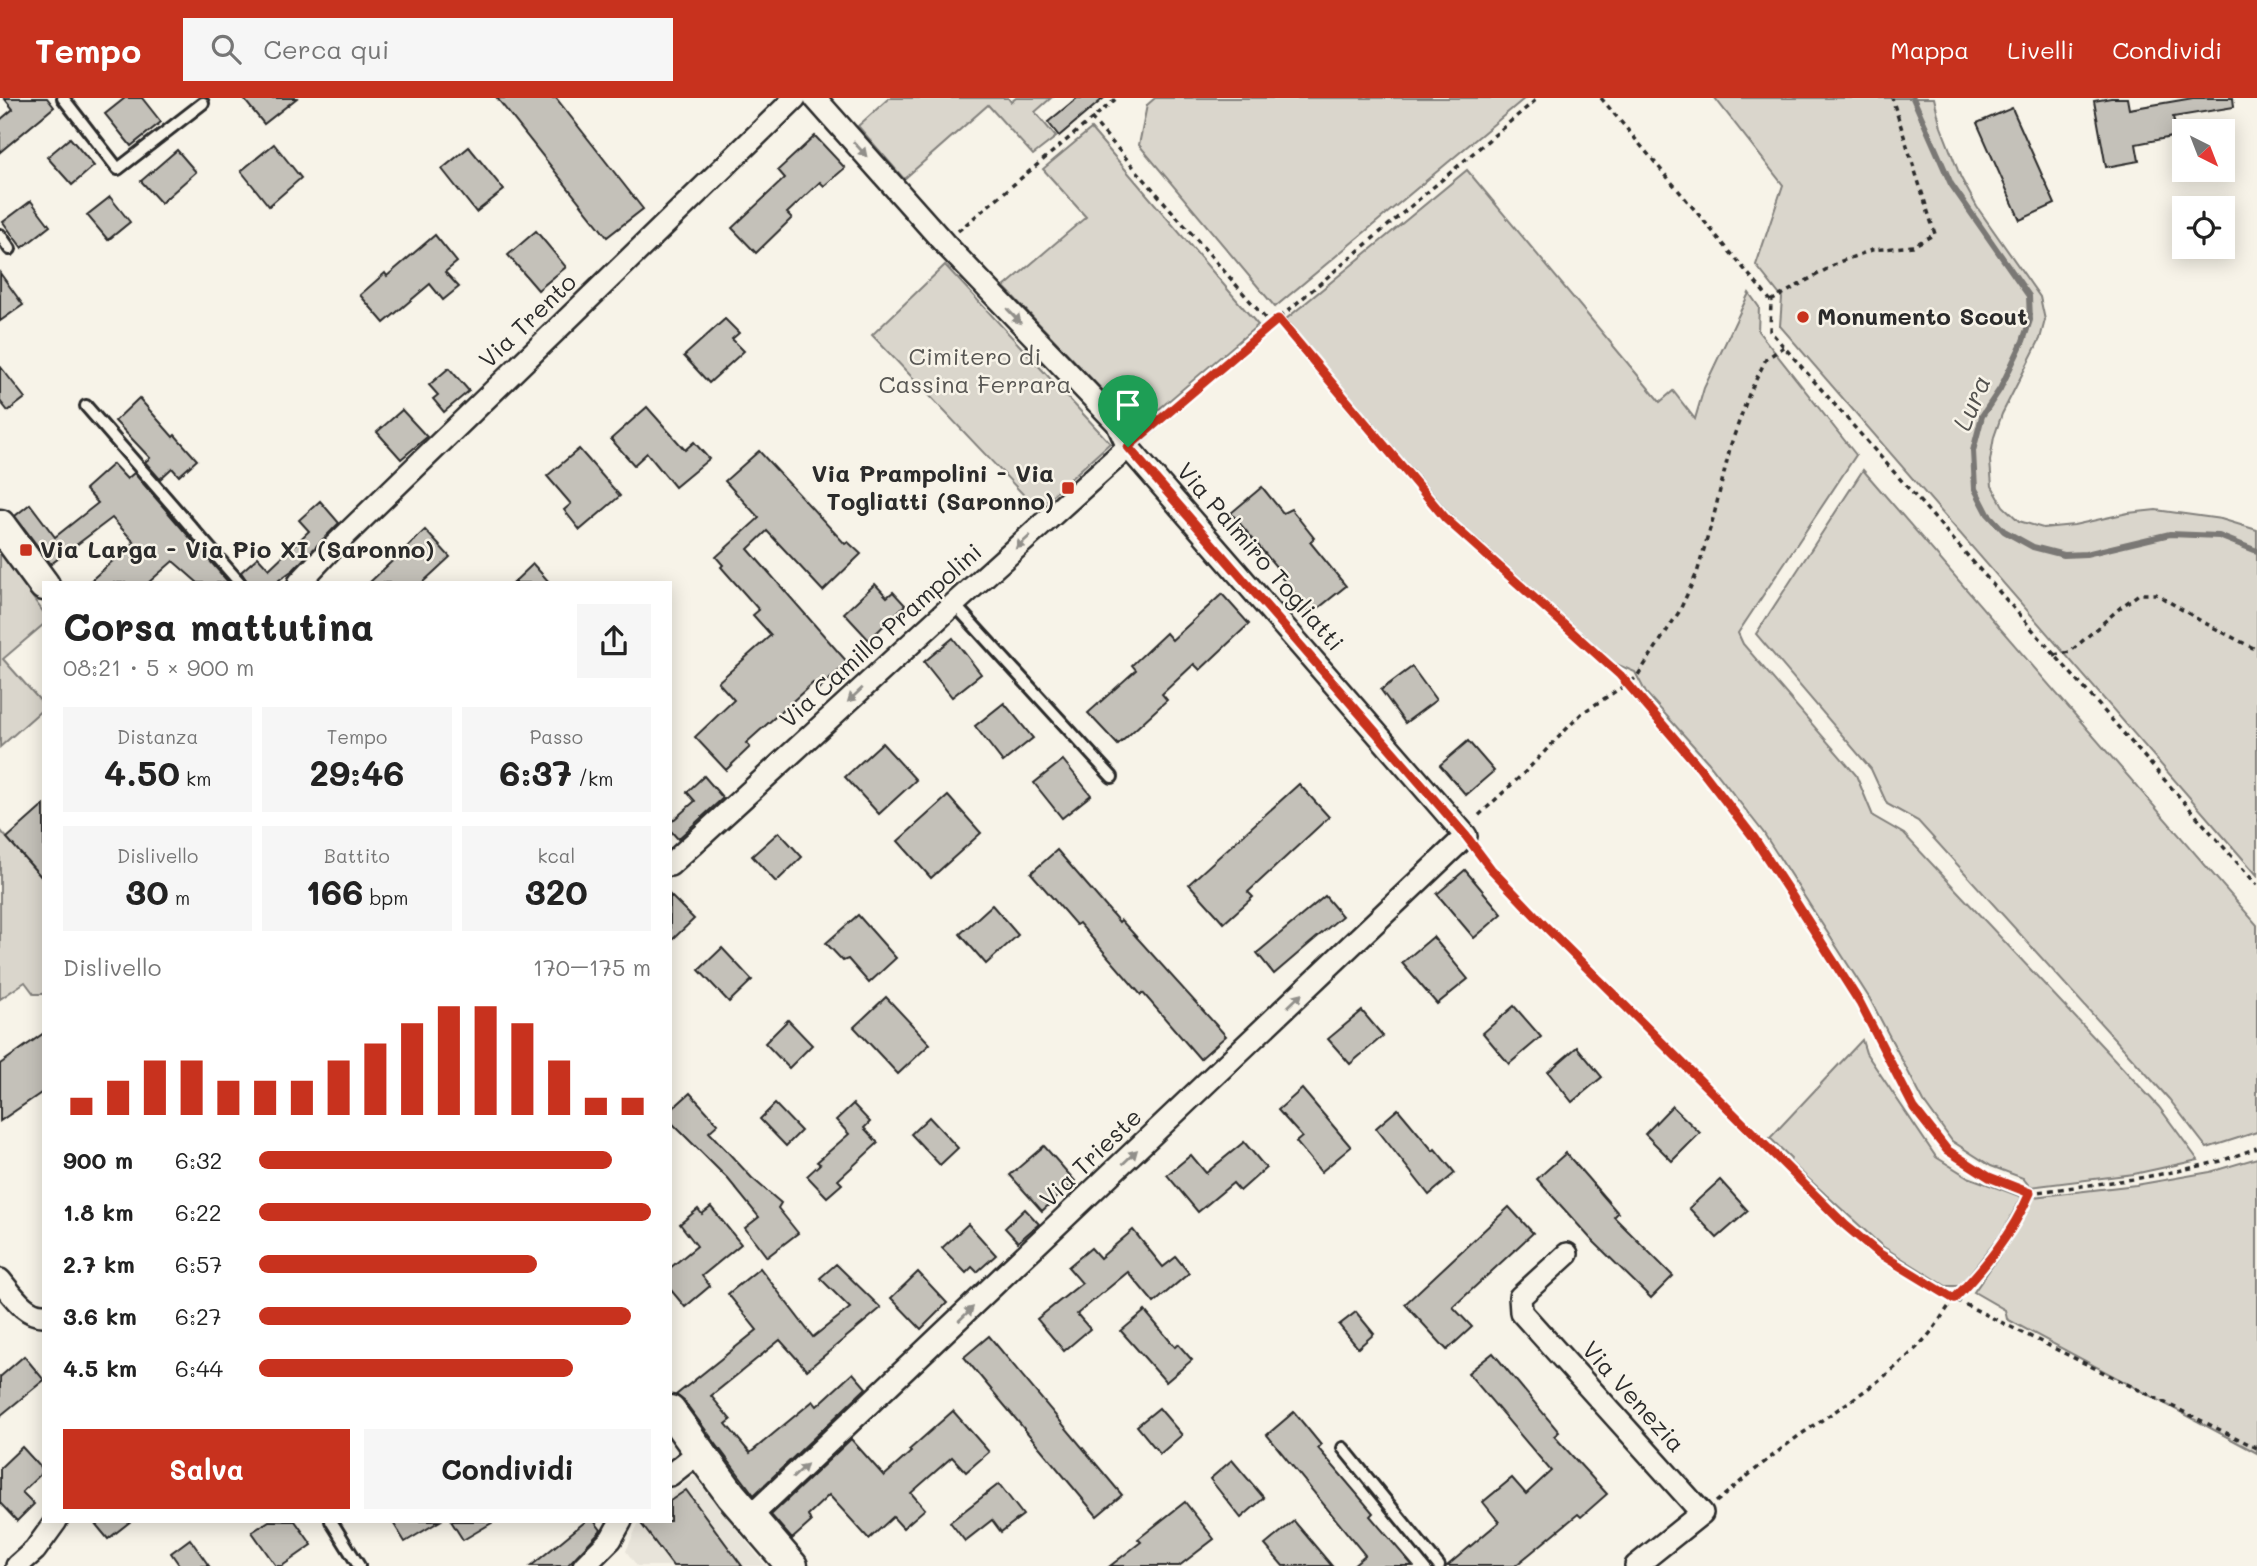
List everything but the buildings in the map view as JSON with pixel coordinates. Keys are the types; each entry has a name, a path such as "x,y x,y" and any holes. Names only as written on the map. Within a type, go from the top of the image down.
{"street":[{"name":"Via Trento","path":"301,581 795,98"},
{"name":"Via Palmiro Togliatti","path":"815,98 943,243 1117,424 1128,447 1466,836"},
{"name":"Via Camillo Prampolini","path":"672,863 1128,447"},
{"path":"0,525 42,582"},
{"name":"Via Trieste","path":"750,1517 1466,836"},
{"name":"Via Venezia","path":"1567,1254 1520,1297 1521,1312 1702,1513"},
{"path":"0,1280 24,1308 36,1315 42,1315"},
{"path":"672,1414 731,1495 792,1566"},
{"path":"672,1473 699,1452"},
{"path":"1636,1566 1702,1513"},
{"path":"17,1566 35,1550 55,1523"},
{"path":"584,1566 606,1545 620,1523"}],"lane":[{"path":"63,98 118,169 203,103"},
{"path":"0,235 10,249"},
{"path":"86,406 238,581"},
{"path":"954,604 1112,777"},
{"path":"1343,1448 1439,1566"},
{"path":"332,1523 359,1566"}],"path":[{"path":"943,243 1117,98"},
{"path":"1128,447 1538,98"},
{"path":"1601,98 1771,301 1770,331 2257,885"},
{"path":"1771,301 1839,262 1872,250 1913,246 1935,234 1892,98"},
{"path":"1091,118 1270,325"},
{"path":"1278,319 1446,519 1620,675 1699,767 1754,838 1860,1003 1914,1108 1947,1150 1989,1177 2030,1193 2052,1188 2071,1189 2098,1182 2134,1180 2221,1161 2257,1149"},
{"path":"1784,347 1766,359 1749,394 1731,444 1697,573 1679,612 1636,678 1582,713 1473,821 1466,836 1491,869 1546,927 1817,1198 1877,1252 1954,1299 2257,1448"},
{"path":"2054,655 2070,652 2139,594 2156,594 2257,650"},
{"path":"1702,1513 1800,1435 1868,1390 1924,1340 1954,1299 1980,1272 2006,1238 2030,1193"}],"shaded area":[{"path":"694,1476 766,1566 637,1566 626,1551 639,1523 672,1523 672,1494"}],"green space":[{"path":"889,98 1008,98 1011,102 1016,98 1051,98 1035,112 1056,137 1033,155 988,105 904,179 858,126"},
{"path":"1155,98 1525,98 1275,307 1139,145 1147,105"},
{"path":"1715,98 1934,98 1941,127 1961,178 1977,207 2040,297 2045,320 2040,339 2002,414 1990,461 1992,486 2003,506 2019,521 2043,528 2156,510 2221,519 2257,530 2257,875 1780,326 1782,298 1756,265 1783,185"},
{"path":"1091,129 1258,325 1158,410 1145,416 1128,417 1004,287 1086,217 1043,169"},
{"path":"1467,170 1660,402 1673,391 1695,419 1704,388 1749,293 1759,307 1758,331 1856,455 1738,633 1743,644 1856,775 1873,816 1904,834 2159,1107 2198,1160 2134,1174 2030,1187 2023,1178 1991,1166 1952,1141 1924,1102 1870,999 1763,832 1708,762 1646,693 1635,672 1616,664 1451,516 1285,320"},
{"name":"Cimitero di Cassina Ferrara","path":"945,265 1110,443 1037,509 872,335"},
{"path":"1863,470 2257,925 2257,1132 2207,1148 2169,1099 1918,821 1887,804 1871,769 1756,634"},
{"path":"0,553 42,610 42,626 3,659 42,703 42,710 0,747"},
{"path":"0,830 42,878 42,994 34,994 25,982 0,999"},
{"path":"1862,1040 1866,1053 1936,1157 1968,1177 2022,1197 2001,1234 1960,1286 1946,1286 1882,1246 1790,1162 1791,1158 1770,1138"},
{"path":"2257,1158 2257,1453 2007,1319 2005,1310 1974,1292 2010,1240 2033,1197 2136,1185 2210,1172"}],"waterway":[{"name":"Lura","path":"1913,98 1951,184 2029,296 2030,320 2023,341 2000,389 1982,416 1973,451 1975,489 1988,514 2004,531 2033,547 2064,555 2086,554 2170,534 2219,536 2257,551"}],"place":[{"name":"Monumento Scout","path":"1803,317"},
{"name":"Via Prampolini - Via Togliatti (Saronno)","path":"1068,488"},
{"name":"Via Larga - Via Pio XI (Saronno)","path":"26,550"}],"route":[{"path":"1278,319 1446,519 1620,675 1699,767 1754,838 1792,896 1860,1003 1914,1108 1947,1150 1989,1177 2030,1193 2006,1238 1980,1272 1954,1299 1877,1252 1845,1225 1546,927 1491,869 1466,836 1128,447 1278,319"}]}
